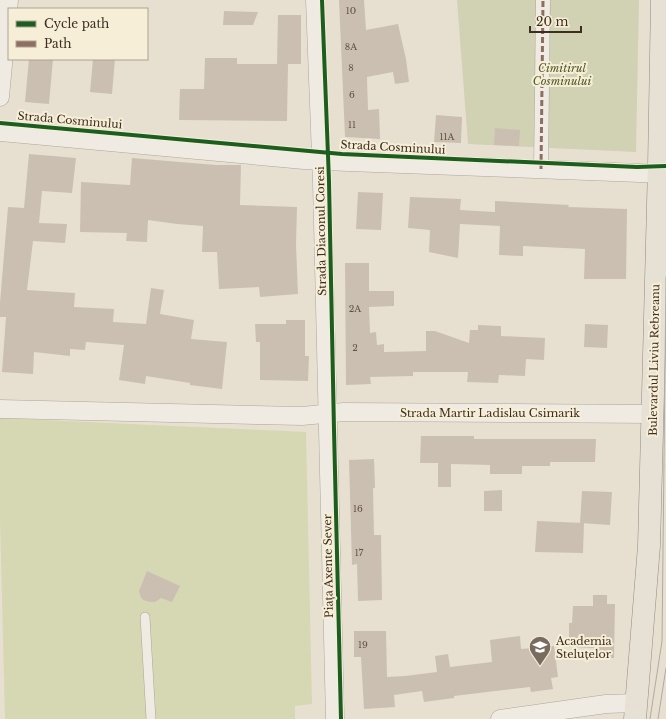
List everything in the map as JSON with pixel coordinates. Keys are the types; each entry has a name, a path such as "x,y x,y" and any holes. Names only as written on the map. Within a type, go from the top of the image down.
{"main road":[{"name":"Bulevardul Liviu Rebreanu","path":"636,711 648,546 662,174 662,0"}],"street":[{"name":"Strada Diaconul Coresi","path":"315,0 321,161 327,413"},
{"path":"541,169 543,0"},
{"path":"0,97 8,11"},
{"name":"Strada Cosminului","path":"0,132 321,161 662,174"},
{"path":"0,409 302,416 327,413"},
{"name":"Strada Martir Ladislau Csimarik","path":"327,413 653,414"},
{"name":"Piața Axente Sever","path":"327,413 335,719"},
{"path":"500,719 606,704 636,711"}],"lane":[{"path":"145,617 151,719"}],"green space":[{"name":"Cimitirul Cosminului","path":"457,0 639,0 636,152 468,144"},
{"path":"0,418 306,432 312,704 295,706 295,719 5,719 0,518"}],"building":[{"path":"339,0 364,0 366,30 398,24 406,59 409,82 395,84 393,72 367,77 368,110 379,109 380,139 345,137"},
{"path":"224,11 258,12 253,25 223,25"},
{"path":"278,15 301,15 301,64 288,64 287,121 179,120 180,89 204,89 205,58 237,58 237,64 277,64"},
{"path":"29,60 53,60 49,104 25,102"},
{"path":"93,60 115,60 112,94 90,92"},
{"path":"436,115 462,117 461,143 434,142"},
{"path":"495,128 520,130 519,146 494,145"},
{"path":"29,154 76,158 72,193 42,191 39,223 67,224 65,243 33,241 27,290 75,293 74,307 114,309 113,322 146,324 151,288 164,290 160,314 194,320 191,339 227,342 222,389 190,385 190,383 146,376 145,384 119,380 124,345 86,342 85,350 70,349 70,356 34,352 33,374 2,372 6,317 0,317 0,303 8,207 24,208"},
{"path":"132,158 216,165 241,165 240,205 297,207 296,245 298,294 260,297 259,287 219,289 217,252 202,252 203,226 148,220 147,242 126,241 127,233 80,232 81,182 130,185"},
{"path":"358,192 383,193 381,230 356,229"},
{"path":"410,197 461,199 460,210 495,212 495,201 569,205 568,207 627,209 626,279 584,279 585,249 523,246 523,256 499,255 500,226 460,224 458,258 429,252 430,230 408,228"},
{"path":"345,263 369,263 369,291 394,291 394,306 369,307 370,333 376,332 377,345 384,344 384,352 426,351 426,331 435,331 469,343 470,330 478,330 478,325 501,326 501,336 545,338 544,360 526,359 525,376 499,375 498,383 467,382 468,372 413,372 413,376 370,377 371,384 346,385"},
{"path":"286,320 305,320 305,356 309,356 308,381 260,380 260,342 256,342 255,324 286,324"},
{"path":"585,324 608,325 607,348 584,347"},
{"path":"421,436 474,436 474,439 596,439 595,462 550,462 550,466 522,466 522,474 490,474 490,465 451,464 451,487 438,487 438,463 420,463"},
{"path":"374,459 374,535 381,535 382,600 358,601 357,564 352,565 349,460"},
{"path":"502,490 502,511 484,511 484,491"},
{"path":"582,491 612,492 610,525 580,523"},
{"path":"537,521 584,523 583,553 535,552"},
{"path":"147,571 180,586 172,602 161,598 155,602 142,599 139,591"},
{"path":"593,595 607,595 607,604 615,604 614,658 592,658 593,648 569,647 569,623 572,623 573,606 593,606"},
{"path":"354,631 386,631 387,677 437,672 435,656 448,654 450,667 492,662 490,640 520,636 521,649 554,646 558,677 551,678 553,689 531,692 530,687 454,696 454,698 424,702 422,691 394,695 395,707 364,709 361,657 354,657"}],"tram line":[{"path":"650,719 662,641 666,277"},
{"path":"658,719 666,668"}],"marked path":[{"path":"541,169 543,0"}],"cycle path":[{"path":"322,0 329,181 341,719"},
{"path":"0,123 342,154 637,167 666,166"}],"place":[{"name":"Academia Steluțelor","path":"540,666"}]}
